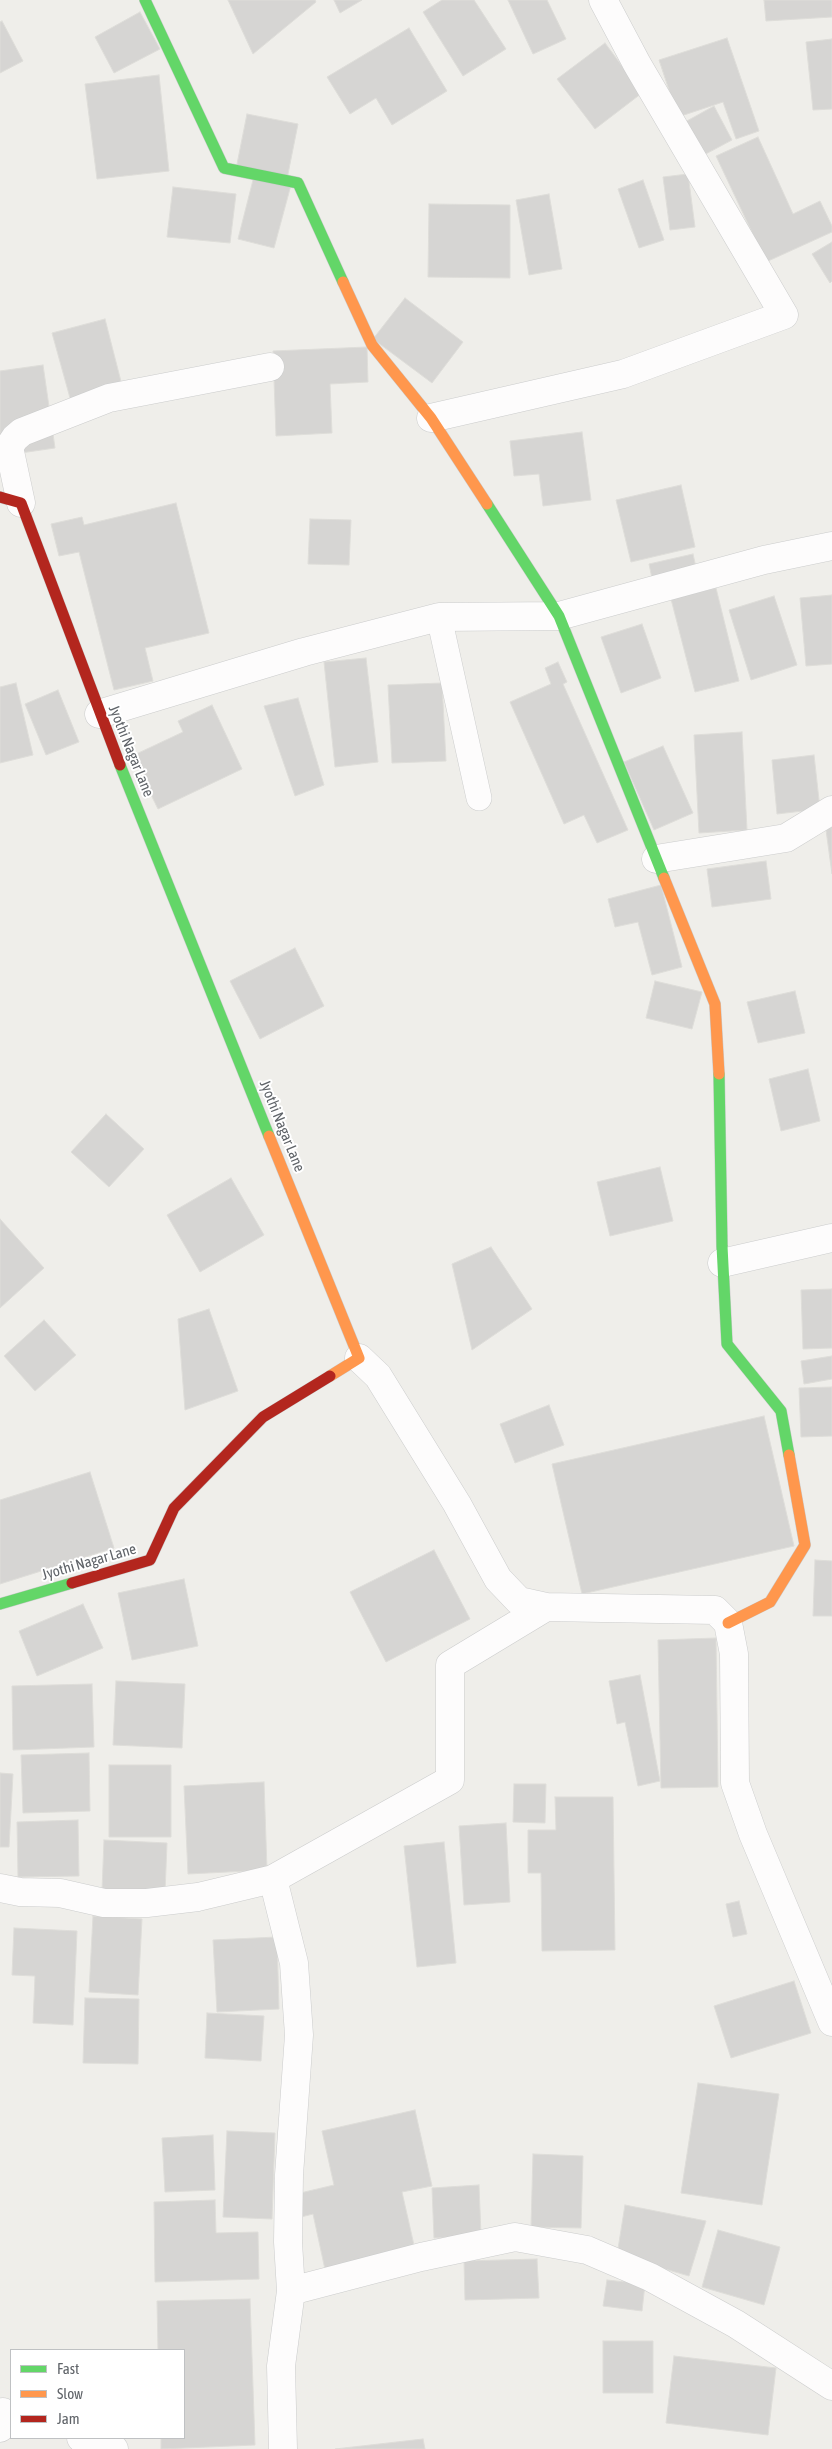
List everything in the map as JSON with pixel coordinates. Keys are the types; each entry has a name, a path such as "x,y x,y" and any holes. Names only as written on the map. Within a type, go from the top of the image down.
{"street":[{"path":"145,0 224,168 298,184 372,345 431,418 559,616 715,1004 720,1082 722,1263 727,1344 781,1411 805,1545 770,1602 728,1623"},
{"path":"431,418 623,374 784,315 637,64 603,0"},
{"path":"10,500 9,447 22,432 109,398 270,367"},
{"name":"Jyothi Nagar Lane","path":"0,1604 150,1560 174,1508 263,1417 359,1358 100,714 10,500"},
{"path":"100,714 304,652 439,617 559,616 764,560 832,546"},
{"path":"656,859 786,838 832,810"},
{"path":"722,1263 832,1238"},
{"path":"359,1358 378,1376 457,1504 498,1579 519,1601 546,1607 715,1610 728,1623 734,1654 735,1783 754,1834 831,2014"},
{"path":"0,1888 20,1892 60,1893 104,1903 147,1903 198,1897 272,1879 450,1780 450,1665 546,1607"},
{"path":"272,1879 294,1963 300,2035 289,2175 288,2242 291,2291 281,2366 283,2449"},
{"path":"291,2291 421,2257 515,2237 587,2250 650,2277 736,2324 832,2386"},
{"path":"84,2439 114,2449"}],"lane":[{"path":"439,617 479,798"}],"building":[{"path":"228,0 315,0 316,2 253,54"},
{"path":"334,0 362,0 340,13"},
{"path":"442,0 474,0 506,49 463,76 423,12"},
{"path":"508,0 547,0 566,39 533,54"},
{"path":"764,0 832,0 832,17 766,21"},
{"path":"140,12 160,49 114,73 95,37"},
{"path":"2,21 23,61 0,73 0,22"},
{"path":"409,28 447,91 392,125 376,98 350,114 327,77"},
{"path":"727,38 759,131 736,139 723,102 678,117 659,60"},
{"path":"832,39 832,109 813,110 806,42"},
{"path":"605,43 642,93 595,129 557,79"},
{"path":"159,75 169,171 97,179 85,84"},
{"path":"714,106 732,140 702,156 685,122"},
{"path":"247,114 298,124 287,179 236,169"},
{"path":"758,137 793,214 820,201 832,226 832,232 766,262 716,156"},
{"path":"688,174 695,227 670,230 663,177"},
{"path":"254,176 291,185 274,248 238,239"},
{"path":"643,180 664,240 639,248 618,189"},
{"path":"173,187 236,194 230,243 167,237"},
{"path":"549,194 562,269 529,275 516,200"},
{"path":"429,204 510,205 510,278 428,277"},
{"path":"832,242 832,281 830,283 812,254"},
{"path":"405,298 463,342 432,383 373,339"},
{"path":"105,319 126,401 75,416 52,333"},
{"path":"367,347 368,382 330,384 332,433 276,436 273,351"},
{"path":"43,365 55,448 0,456 0,371"},
{"path":"582,432 591,500 543,506 539,474 514,476 510,441"},
{"path":"681,485 695,547 631,562 616,500"},
{"path":"176,503 209,633 145,648 153,681 114,690 79,552 59,556 51,524 82,517 84,525"},
{"path":"310,519 351,520 349,565 308,564"},
{"path":"693,554 697,572 653,583 649,564"},
{"path":"716,588 739,681 695,692 671,599"},
{"path":"832,595 832,664 806,666 800,598"},
{"path":"774,596 797,665 751,680 729,610"},
{"path":"642,624 661,678 621,693 601,637"},
{"path":"366,658 378,762 335,767 324,662"},
{"path":"558,662 567,682 563,684 628,830 597,843 584,815 564,824 510,702 551,684 545,668"},
{"path":"16,683 33,755 0,763 0,687"},
{"path":"442,683 446,761 392,763 388,685"},
{"path":"58,690 79,742 46,755 25,704"},
{"path":"298,698 324,785 295,796 264,706"},
{"path":"212,705 242,769 158,809 132,756 183,732 178,721"},
{"path":"742,732 747,830 699,833 694,735"},
{"path":"663,746 693,813 654,830 624,762"},
{"path":"814,755 820,809 777,814 772,760"},
{"path":"832,826 832,874 826,830"},
{"path":"766,861 771,899 712,907 707,869"},
{"path":"661,885 682,967 652,975 638,922 615,927 608,899"},
{"path":"295,948 324,1006 260,1039 230,981"},
{"path":"655,981 702,992 692,1029 646,1018"},
{"path":"795,991 805,1033 758,1043 747,1002"},
{"path":"808,1069 820,1121 781,1131 769,1079"},
{"path":"106,1114 144,1149 109,1187 71,1152"},
{"path":"660,1167 673,1221 610,1236 597,1182"},
{"path":"231,1178 264,1235 200,1272 167,1215"},
{"path":"0,1219 44,1268 0,1308"},
{"path":"491,1247 532,1309 472,1350 452,1264"},
{"path":"832,1289 832,1348 803,1349 801,1290"},
{"path":"209,1309 238,1391 185,1410 178,1319"},
{"path":"44,1320 76,1355 35,1391 4,1356"},
{"path":"832,1356 832,1379 804,1384 801,1361"},
{"path":"832,1387 832,1436 801,1437 799,1388"},
{"path":"549,1405 564,1445 515,1463 500,1424"},
{"path":"764,1416 794,1546 582,1594 552,1464"},
{"path":"90,1472 114,1548 0,1584 0,1500"},
{"path":"434,1550 470,1619 386,1662 350,1592"},
{"path":"815,1560 832,1561 832,1616 813,1616"},
{"path":"184,1579 198,1646 132,1660 118,1593"},
{"path":"83,1604 103,1648 37,1676 19,1631"},
{"path":"716,1638 718,1787 661,1788 658,1640"},
{"path":"640,1675 660,1781 638,1786 625,1722 617,1724 609,1681"},
{"path":"116,1681 185,1684 182,1748 113,1745"},
{"path":"92,1684 94,1747 13,1750 12,1686"},
{"path":"89,1753 90,1811 23,1813 21,1755"},
{"path":"109,1765 171,1765 171,1837 109,1837"},
{"path":"0,1773 13,1774 9,1847 0,1847"},
{"path":"264,1782 267,1870 188,1874 184,1786"},
{"path":"514,1784 546,1784 545,1823 513,1822"},
{"path":"555,1797 613,1797 615,1950 542,1951 541,1873 528,1873 528,1830 556,1830"},
{"path":"78,1820 79,1876 18,1877 17,1822"},
{"path":"506,1823 510,1902 464,1905 459,1826"},
{"path":"104,1840 167,1843 165,1893 102,1891"},
{"path":"444,1842 456,1963 417,1967 404,1846"},
{"path":"739,1901 747,1934 733,1937 726,1904"},
{"path":"93,1916 142,1919 138,1995 89,1992"},
{"path":"14,1928 77,1931 73,2025 33,2023 35,1976 12,1975"},
{"path":"277,1937 279,2009 217,2012 213,1940"},
{"path":"794,1981 811,2033 731,2058 714,2006"},
{"path":"85,1998 139,1999 138,2064 83,2063"},
{"path":"207,2013 264,2016 261,2061 205,2058"},
{"path":"698,2083 779,2094 762,2205 681,2193"},
{"path":"415,2110 432,2186 402,2192 416,2254 326,2274 313,2214 301,2217 296,2194 334,2185 322,2131"},
{"path":"227,2131 275,2133 272,2219 223,2217"},
{"path":"213,2135 215,2190 165,2192 162,2138"},
{"path":"533,2154 583,2156 581,2228 531,2227"},
{"path":"479,2185 481,2235 434,2238 432,2188"},
{"path":"215,2200 216,2233 258,2232 259,2279 155,2282 154,2202"},
{"path":"625,2205 706,2221 689,2276 617,2255"},
{"path":"718,2230 780,2247 764,2305 702,2287"},
{"path":"537,2259 539,2298 465,2300 464,2261"},
{"path":"607,2280 645,2284 642,2311 603,2306"},
{"path":"250,2299 255,2445 161,2449 161,2439 185,2439 185,2349 158,2349 157,2301"},
{"path":"603,2341 653,2341 653,2393 603,2393"},
{"path":"674,2356 776,2368 768,2435 666,2423"},
{"path":"423,2439 425,2449 335,2449"}],"traffic: fast":[{"path":"145,0 224,168 298,183 343,282"},
{"path":"487,504 559,616 664,878"},
{"path":"120,765 269,1136"},
{"path":"719,1074 722,1246 727,1344 781,1411 789,1455"},
{"path":"0,1604 72,1583"}],"traffic: slow":[{"path":"343,282 372,345 431,418 487,504"},
{"path":"664,878 715,1004 719,1074"},
{"path":"269,1136 359,1358 330,1376"},
{"path":"728,1623 770,1602 805,1545 789,1455"}],"traffic: jam":[{"path":"0,497 21,503 120,765"},
{"path":"72,1583 150,1560 174,1508 263,1417 330,1376"}]}
